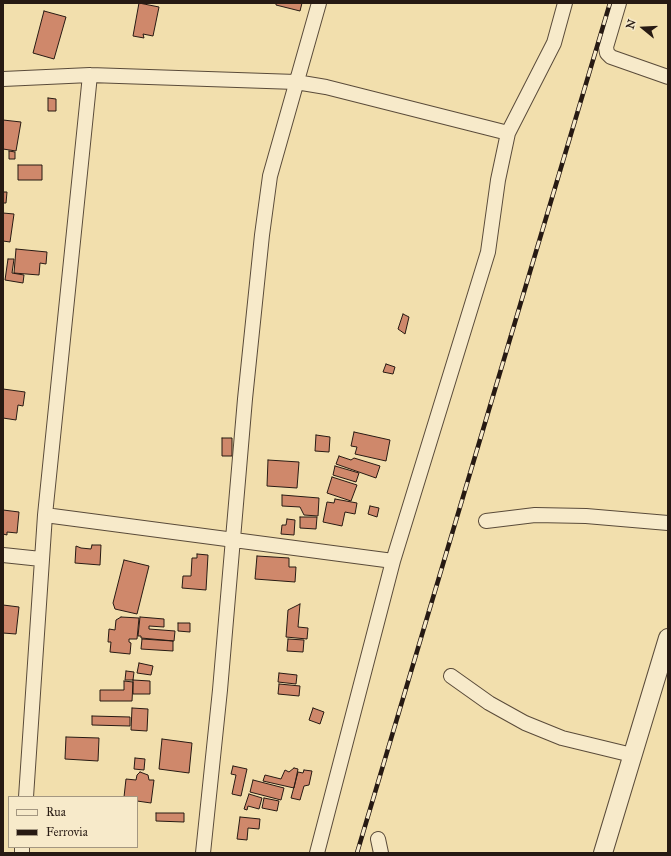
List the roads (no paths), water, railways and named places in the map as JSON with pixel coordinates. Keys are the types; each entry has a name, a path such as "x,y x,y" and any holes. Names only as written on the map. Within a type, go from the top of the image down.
{"street":[{"path":"203,853 220,690 245,399 270,176 319,3"},
{"path":"317,853 393,561 488,252 498,180 508,132 554,43 566,3"},
{"path":"619,3 606,47 607,53 611,57 668,77"},
{"path":"26,796 41,559 90,75"},
{"path":"3,79 90,75 296,82 326,87 508,132"},
{"path":"45,514 393,561"},
{"path":"486,521 535,515 586,516 668,523"},
{"path":"3,555 41,559"},
{"path":"603,853 668,638"},
{"path":"451,676 489,702 524,723 562,738 632,755"}],"railway":[{"path":"357,853 610,3"}]}
